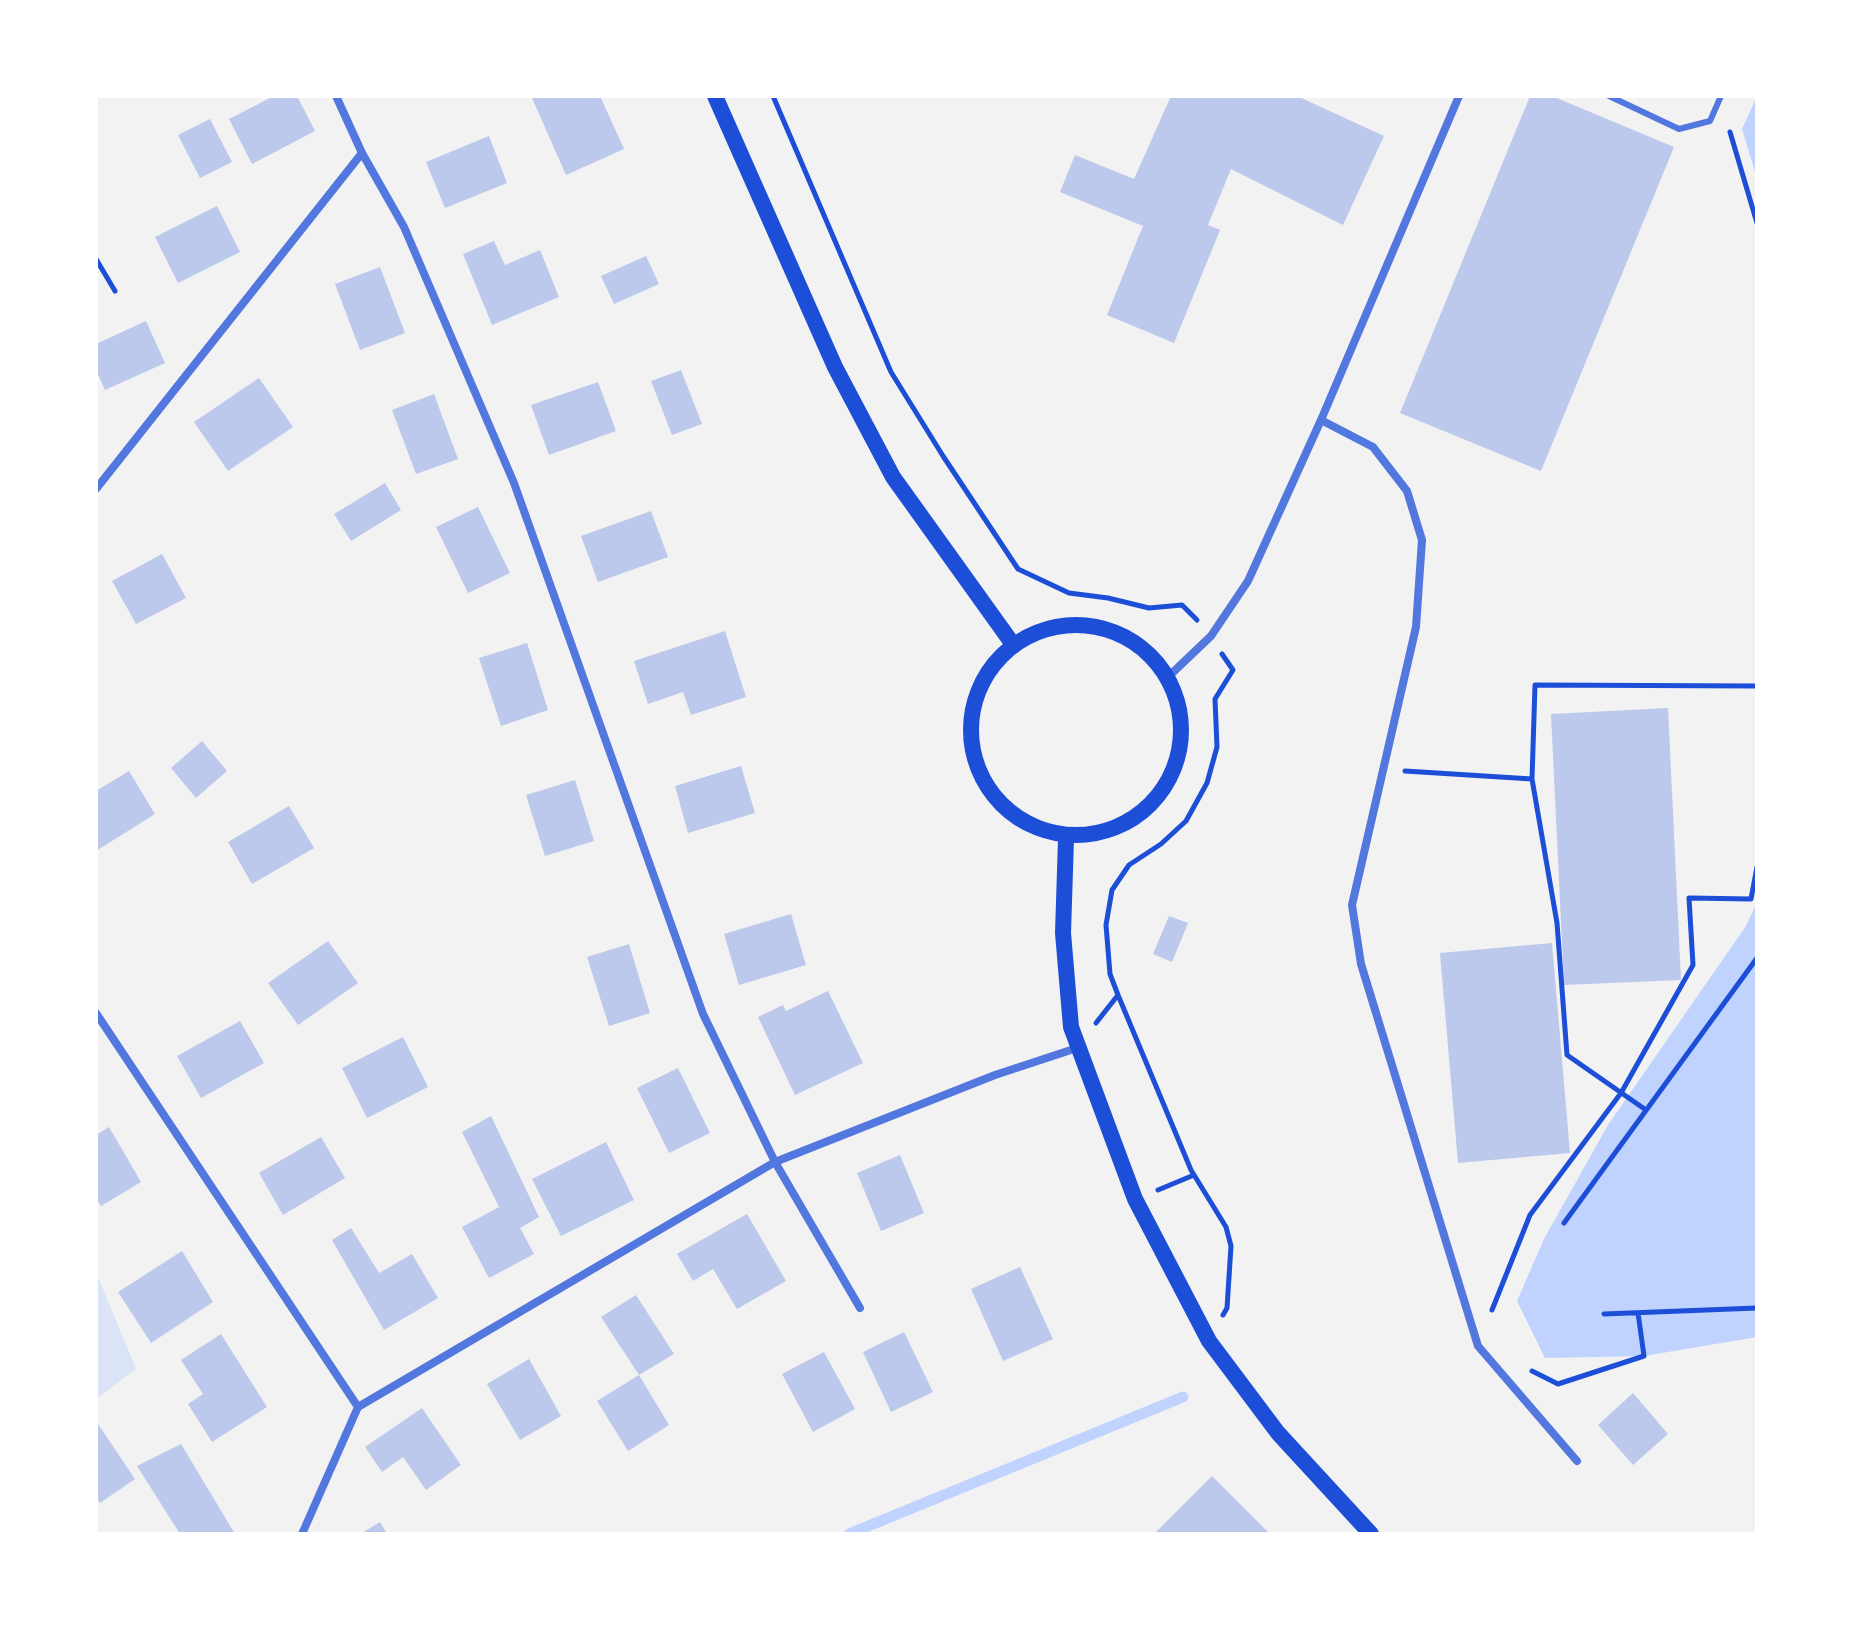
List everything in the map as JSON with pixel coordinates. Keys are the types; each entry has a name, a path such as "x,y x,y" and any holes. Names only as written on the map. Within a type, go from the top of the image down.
{"main road":[{"path":"715,96 835,367 893,477 1012,643"},
{"path":"1070,623 1109,629 1143,647 1168,677 1181,714 1179,753 1164,789 1136,817 1101,833 1066,839 1025,823 995,798 975,764 970,726 978,687 1012,643 1032,633 1070,623"},
{"path":"1066,839 1065,958 1071,1027 1135,1199 1209,1341 1278,1433 1371,1534"}],"street":[{"path":"336,96 362,153 404,227 514,483 703,1014 775,1162 860,1308"},
{"path":"1168,677 1211,636 1248,581 1321,420 1459,96"},
{"path":"96,489 362,153"},
{"path":"1321,420 1373,447 1407,491 1422,540 1416,627 1352,905 1361,964 1478,1346 1577,1461"},
{"path":"96,1013 358,1407"},
{"path":"302,1534 358,1407 775,1162 995,1075 1077,1048"}],"lane":[{"path":"1609,96 1679,129 1710,121 1721,96"}],"path":[{"path":"773,96 891,372 1018,569 1069,593 1149,608 1182,605 1211,636 1233,670 1215,699 1217,747 1207,783 1186,821 1161,844 1129,865 1112,890 1106,925 1110,974 1118,995 1194,1175 1226,1227 1231,1246 1227,1308 1209,1341"},
{"path":"1730,131 1757,223"},
{"path":"96,259 115,291"},
{"path":"1646,1110 1567,1055 1557,923 1532,779 1535,685 1757,686"},
{"path":"1383,769 1532,779"},
{"path":"1478,1346 1530,1215 1621,1093 1693,965 1689,898 1751,899 1757,867"},
{"path":"1564,1223 1757,958"},
{"path":"1135,1199 1194,1175"},
{"path":"1604,1314 1757,1308"},
{"path":"1531,1371 1558,1384 1644,1356 1638,1313"}],"shaded area":[{"path":"96,1272 136,1369 96,1399"}],"water":[{"path":"1757,96 1757,178 1742,129"},
{"path":"1757,902 1757,1337 1644,1356 1545,1358 1517,1301 1544,1239 1608,1125 1746,926"}],"building":[{"path":"274,96 297,96 315,131 252,164 229,119"},
{"path":"600,96 624,149 566,175 532,98"},
{"path":"1171,96 1297,96 1384,136 1343,225 1231,169 1208,225 1220,230 1174,343 1107,315 1143,226 1060,192 1075,155 1134,179"},
{"path":"1530,96 1552,96 1674,147 1541,471 1400,413"},
{"path":"210,119 232,162 200,178 178,135"},
{"path":"489,136 507,183 445,208 426,162"},
{"path":"217,206 240,252 178,283 155,237"},
{"path":"494,241 505,265 540,250 559,297 492,325 463,254"},
{"path":"646,256 659,284 614,304 601,276"},
{"path":"380,267 405,333 360,350 335,284"},
{"path":"146,321 165,363 105,390 96,370 96,344"},
{"path":"681,370 702,424 672,435 651,381"},
{"path":"259,378 293,427 228,471 194,422"},
{"path":"598,382 616,431 549,455 531,405"},
{"path":"434,394 458,459 416,474 392,410"},
{"path":"385,483 401,510 351,541 334,514"},
{"path":"478,507 510,573 468,593 436,527"},
{"path":"651,511 668,557 598,582 581,536"},
{"path":"162,554 186,598 136,624 112,581"},
{"path":"725,631 746,697 691,715 683,692 648,704 634,661"},
{"path":"527,643 548,710 501,726 479,658"},
{"path":"1668,708 1681,980 1564,985 1551,714"},
{"path":"202,741 227,771 196,798 171,768"},
{"path":"741,766 755,813 688,833 675,786"},
{"path":"129,771 155,814 96,851 96,791"},
{"path":"575,780 594,841 545,856 526,795"},
{"path":"289,806 314,848 252,884 228,842"},
{"path":"791,914 806,965 739,985 724,934"},
{"path":"1169,916 1188,923 1172,962 1153,954"},
{"path":"328,941 358,983 298,1025 268,983"},
{"path":"1552,943 1570,1153 1458,1163 1440,953"},
{"path":"629,944 650,1013 609,1026 587,957"},
{"path":"828,991 863,1063 795,1095 758,1017 783,1005 786,1011"},
{"path":"240,1021 264,1063 201,1098 177,1056"},
{"path":"403,1037 428,1087 367,1118 342,1068"},
{"path":"678,1068 710,1133 669,1153 637,1088"},
{"path":"491,1116 539,1217 520,1228 534,1254 489,1278 462,1227 499,1207 462,1132"},
{"path":"109,1127 141,1182 101,1206 96,1198 96,1135"},
{"path":"321,1137 345,1178 283,1215 259,1173"},
{"path":"606,1142 634,1200 561,1236 532,1179"},
{"path":"900,1155 924,1213 881,1231 857,1173"},
{"path":"747,1214 786,1281 737,1309 713,1269 693,1281 677,1254"},
{"path":"351,1228 379,1273 412,1254 438,1298 384,1330 332,1240"},
{"path":"182,1251 213,1302 151,1343 118,1292"},
{"path":"1020,1267 1053,1339 1003,1361 971,1289"},
{"path":"636,1295 674,1354 639,1375 601,1317"},
{"path":"904,1332 933,1392 891,1412 863,1352"},
{"path":"221,1334 267,1407 212,1442 188,1404 203,1394 181,1360"},
{"path":"824,1352 855,1409 813,1432 782,1374"},
{"path":"529,1359 561,1416 520,1440 487,1384"},
{"path":"639,1375 669,1425 628,1451 597,1401"},
{"path":"1633,1393 1668,1434 1633,1465 1598,1425"},
{"path":"422,1408 461,1465 426,1490 403,1457 382,1472 365,1447"},
{"path":"96,1421 135,1479 100,1503 96,1497"},
{"path":"181,1444 235,1534 180,1534 137,1466"},
{"path":"1212,1476 1270,1534 1154,1534"},
{"path":"380,1522 387,1534 360,1534"}],"waterway":[{"path":"849,1534 1183,1397"}]}
